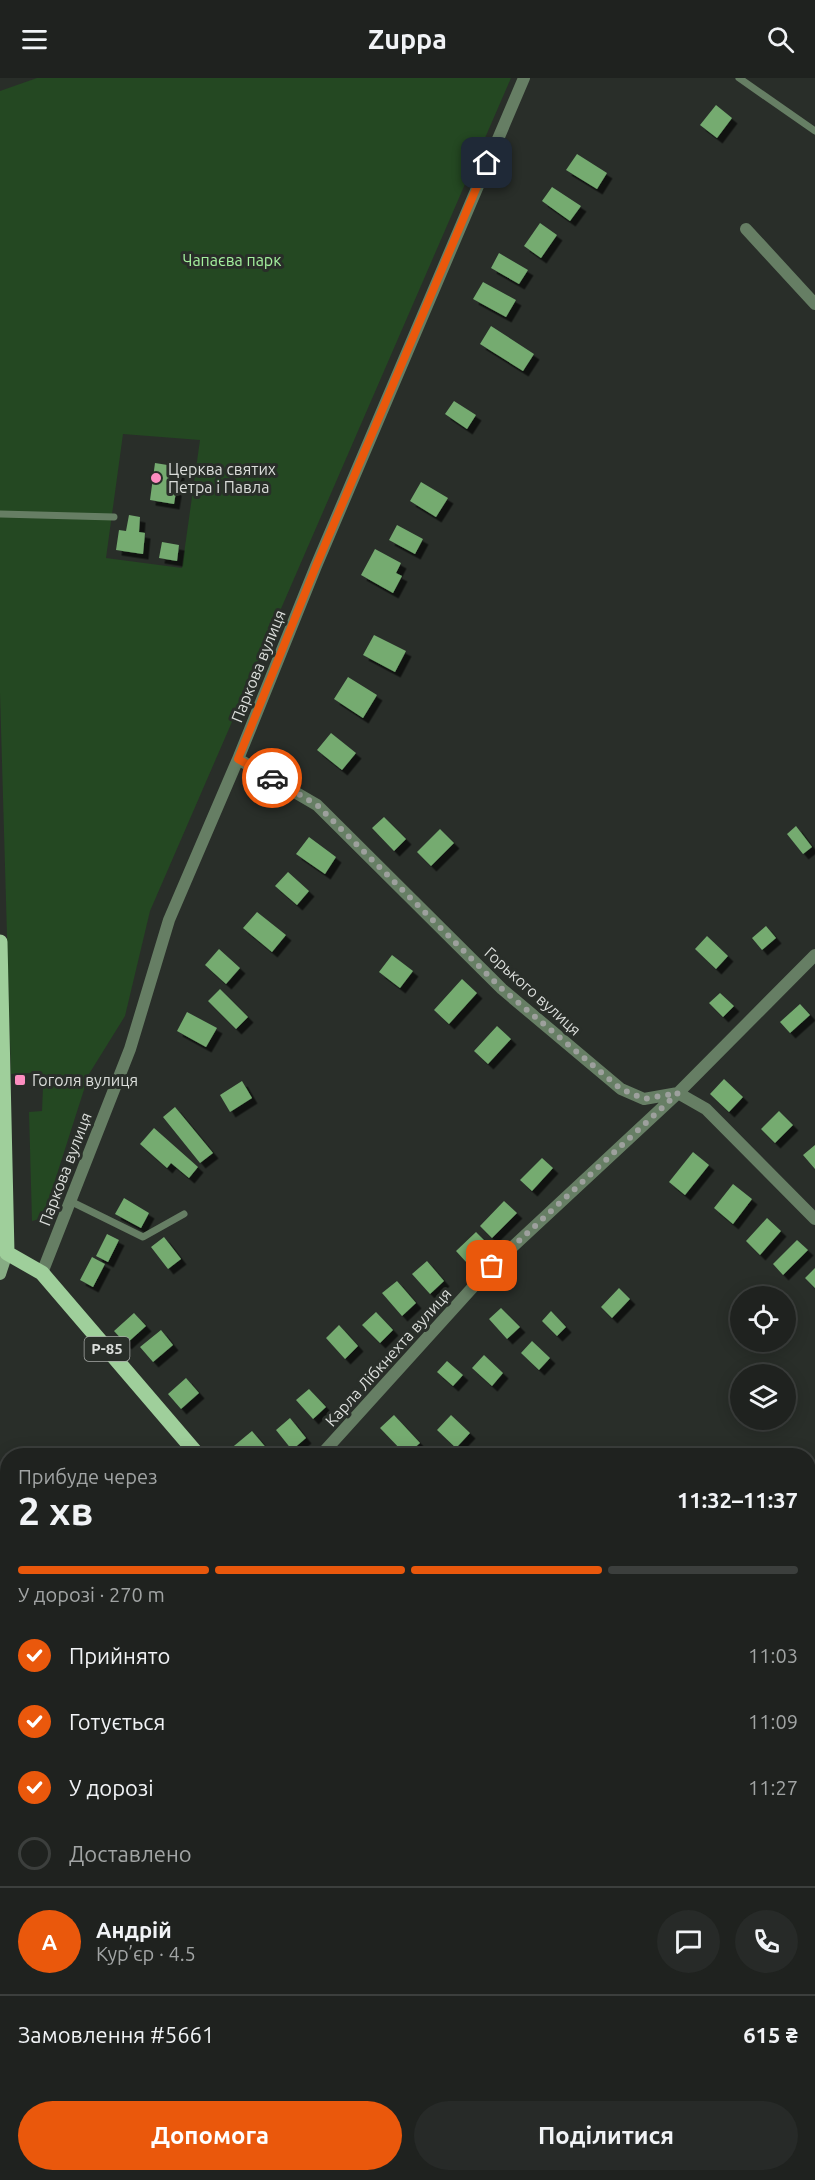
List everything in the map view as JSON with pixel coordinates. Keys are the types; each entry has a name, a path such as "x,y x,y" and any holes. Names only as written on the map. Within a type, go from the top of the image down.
{"main road":[{"path":"0,942 3,1181 8,1253 0,1274"},
{"name":"Р-85","path":"8,1253 42,1273 192,1448"}],"street":[{"name":"Паркова вулиця","path":"42,1273 130,1049 169,920 238,759 316,566 524,78"},
{"path":"746,229 815,304"},
{"name":"Горького вулиця","path":"238,759 317,805 502,989 621,1089 644,1099 678,1093"},
{"name":"Карла Лібкнехта вулиця","path":"327,1448 492,1266 678,1093 815,955"},
{"path":"678,1093 706,1109 815,1219"}],"lane":[{"path":"739,78 815,131"},
{"path":"0,514 114,517"},
{"path":"70,1201 143,1237 184,1214"}],"green space":[{"name":"Чапаєва парк","path":"37,78 511,78 150,911 125,1016 89,1074 43,1218 32,1221 29,1112 42,1111 43,1087 31,1087 31,1073 11,1074 0,693 0,91","holes":["123,434 200,440 182,568 106,558"]}],"building":[{"path":"716,105 732,118 717,138 700,125"},
{"path":"577,154 607,173 597,189 566,170"},
{"path":"552,187 581,206 570,221 542,201"},
{"path":"540,223 557,235 541,258 524,246"},
{"path":"499,253 528,270 519,284 491,268"},
{"path":"483,282 516,300 506,317 473,299"},
{"path":"491,326 534,354 523,371 480,344"},
{"path":"454,401 476,415 467,429 445,414"},
{"path":"155,463 180,467 174,504 150,500"},
{"path":"421,482 448,498 436,517 410,501"},
{"path":"129,515 140,517 139,532 145,533 143,554 116,550 119,530 126,531"},
{"path":"397,525 423,539 415,554 389,540"},
{"path":"162,542 179,545 177,561 159,558"},
{"path":"375,549 401,563 396,573 402,576 393,593 361,575"},
{"path":"374,635 406,651 395,672 363,655"},
{"path":"348,677 377,695 363,718 334,699"},
{"path":"331,733 356,753 342,770 317,750"},
{"path":"384,817 406,839 394,851 372,828"},
{"path":"796,826 812,847 803,854 787,834"},
{"path":"440,829 454,843 431,866 417,852"},
{"path":"309,837 336,857 325,874 296,854"},
{"path":"288,872 309,891 297,905 275,886"},
{"path":"257,912 286,935 272,952 243,928"},
{"path":"766,926 776,938 762,950 752,938"},
{"path":"707,936 728,956 716,969 695,949"},
{"path":"219,949 240,968 226,984 205,965"},
{"path":"392,955 413,971 400,988 379,972"},
{"path":"462,979 477,993 449,1024 434,1010"},
{"path":"220,989 248,1017 236,1029 208,1001"},
{"path":"720,993 734,1006 723,1017 709,1003"},
{"path":"800,1004 810,1015 790,1033 780,1022"},
{"path":"187,1012 217,1028 206,1047 177,1031"},
{"path":"497,1026 511,1039 488,1064 474,1051"},
{"path":"724,1079 743,1097 729,1112 710,1094"},
{"path":"242,1081 252,1098 230,1112 220,1095"},
{"path":"175,1107 213,1153 200,1163 163,1117"},
{"path":"779,1111 793,1125 775,1143 761,1129"},
{"path":"154,1128 198,1167 189,1178 171,1163 167,1168 140,1144"},
{"path":"815,1145 815,1169 803,1155"},
{"path":"693,1152 709,1165 685,1195 669,1182"},
{"path":"542,1158 553,1168 532,1191 520,1180"},
{"path":"733,1184 752,1199 733,1224 714,1208"},
{"path":"124,1198 149,1213 141,1228 115,1214"},
{"path":"504,1201 517,1213 492,1238 480,1226"},
{"path":"767,1218 781,1231 760,1255 746,1241"},
{"path":"476,1232 487,1243 467,1263 456,1251"},
{"path":"107,1234 119,1240 108,1262 96,1256"},
{"path":"164,1237 181,1259 168,1269 151,1247"},
{"path":"797,1240 808,1250 783,1275 773,1264"},
{"path":"92,1257 105,1264 93,1287 80,1280"},
{"path":"427,1261 444,1281 430,1294 412,1274"},
{"path":"815,1268 815,1288 805,1278"},
{"path":"397,1281 416,1303 402,1316 382,1293"},
{"path":"619,1288 630,1299 612,1318 601,1307"},
{"path":"501,1308 520,1327 507,1339 489,1319"},
{"path":"551,1311 566,1327 557,1336 542,1321"},
{"path":"376,1312 393,1330 380,1343 362,1325"},
{"path":"134,1313 146,1326 126,1344 114,1331"},
{"path":"339,1325 358,1346 345,1359 326,1338"},
{"path":"161,1330 173,1345 153,1362 140,1347"},
{"path":"532,1341 550,1358 539,1370 521,1353"},
{"path":"484,1355 503,1373 492,1386 472,1368"},
{"path":"447,1361 463,1375 453,1386 437,1372"},
{"path":"186,1378 199,1393 181,1409 168,1394"},
{"path":"309,1389 326,1407 313,1419 296,1400"},
{"path":"394,1415 420,1443 414,1448 399,1448 380,1428"},
{"path":"451,1415 470,1433 456,1448 437,1430"},
{"path":"290,1418 306,1438 294,1448 290,1448 276,1430"},
{"path":"252,1431 266,1448 231,1448"}],"way so far":[{"path":"272,778 317,805 502,989 621,1089 644,1099 678,1093 492,1266"}],"place":[{"name":"Церква святих Петра і Павла","path":"156,478"},
{"name":"Гоголя вулиця","path":"20,1080"}],"route":[{"path":"272,778 238,759 316,566 487,163"}]}
